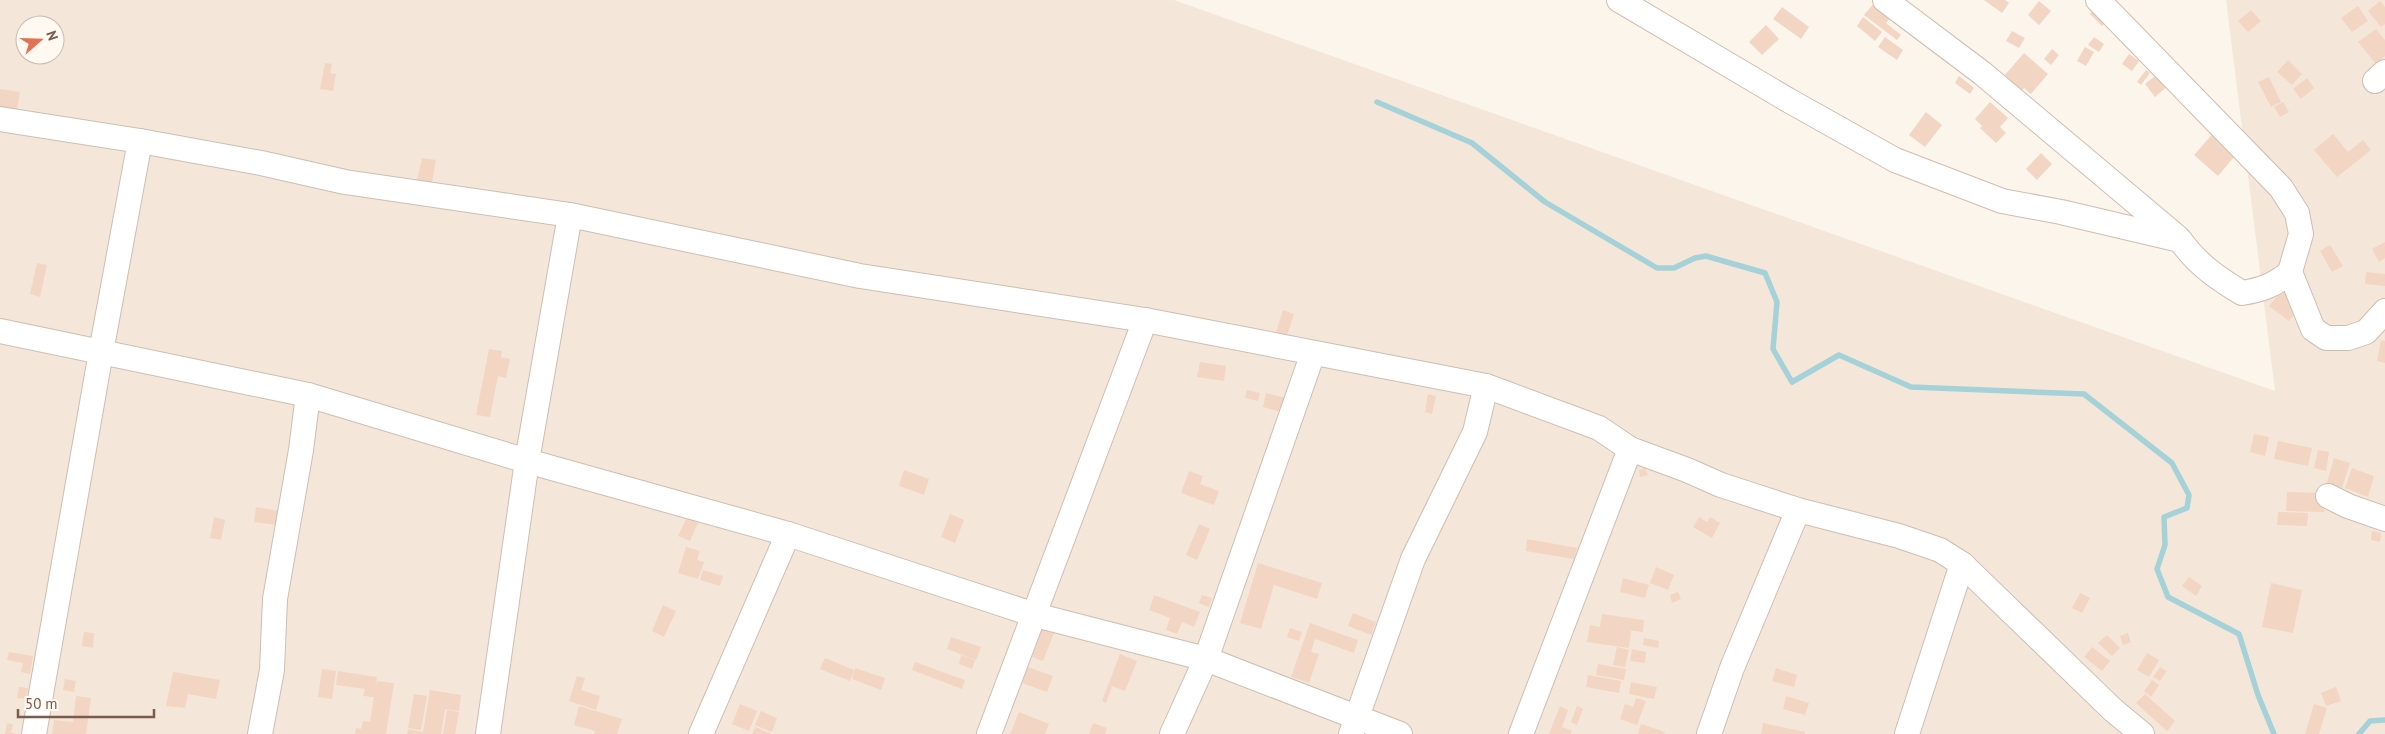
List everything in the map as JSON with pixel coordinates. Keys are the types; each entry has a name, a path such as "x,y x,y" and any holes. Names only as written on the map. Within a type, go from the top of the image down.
{"street":[{"path":"1619,0 1788,100 1895,160 2002,201 2060,212 2180,240"},
{"path":"1885,0 1982,73 2180,240 2191,256 2212,275 2242,293 2259,290 2277,282 2290,272"},
{"path":"2098,0 2281,188 2298,213 2300,234 2290,272 2313,329 2326,338 2348,338 2366,332 2385,311"},
{"path":"0,119 140,141 260,163 345,182 570,215 860,276 1145,320 1486,386 1599,428 1630,449 1687,470 1720,486 1798,510 1900,536 1940,550 1962,564 2113,710 2142,734"},
{"path":"34,734 100,352 140,141"},
{"path":"488,734 528,461 570,215"},
{"path":"989,734 1145,320"},
{"path":"0,331 308,395 528,461 788,534 1035,615 1206,659 1355,726 1400,734"},
{"path":"1172,734 1206,659 1313,353"},
{"path":"1355,726 1413,559 1474,432 1486,386"},
{"path":"260,734 272,670 275,599 301,450 308,395"},
{"path":"1521,734 1630,449"},
{"path":"2328,496 2348,506 2385,519"},
{"path":"1709,734 1732,668 1798,510"},
{"path":"701,734 788,534"},
{"path":"1907,734 1962,564"}],"shaded area":[{"path":"0,0 1174,0 2275,391 2226,0 2385,0 2385,734 0,734"}],"building":[{"path":"1984,0 2005,0 2009,3 2002,13"},
{"path":"1876,1 1893,14 1886,23 1901,35 1897,40 1864,15"},
{"path":"2039,1 2051,11 2039,25 2028,15"},
{"path":"2380,1 2385,7 2385,24 2381,27 2368,11"},
{"path":"2358,6 2368,21 2352,32 2341,18"},
{"path":"1782,7 1809,27 1801,39 1773,19"},
{"path":"2096,7 2108,20 2102,26 2090,14"},
{"path":"2251,10 2261,21 2248,32 2238,21"},
{"path":"1863,17 1882,32 1875,41 1857,26"},
{"path":"1766,25 1779,39 1762,55 1749,42"},
{"path":"2376,29 2385,40 2385,56 2376,64 2358,42"},
{"path":"2012,31 2025,38 2019,48 2006,41"},
{"path":"1885,37 1903,50 1897,60 1878,47"},
{"path":"2094,37 2104,44 2099,52 2088,45"},
{"path":"2085,47 2094,52 2086,66 2077,61"},
{"path":"2052,49 2059,55 2051,65 2044,59"},
{"path":"2024,53 2048,74 2031,94 2024,88 2021,91 2004,76"},
{"path":"2129,54 2139,61 2132,71 2122,64"},
{"path":"2288,60 2302,74 2292,85 2277,72"},
{"path":"325,63 332,64 330,73 336,74 333,91 320,89"},
{"path":"2146,70 2150,73 2141,85 2137,82"},
{"path":"2160,72 2170,84 2155,97 2145,84"},
{"path":"1959,76 1974,88 1970,94 1955,83"},
{"path":"2269,77 2281,102 2271,107 2258,82"},
{"path":"2307,78 2314,88 2301,99 2293,89"},
{"path":"0,89 20,92 16,116 0,113"},
{"path":"1990,102 2008,118 2000,127 2006,133 1996,143 1980,128 1982,126 1975,119"},
{"path":"2283,102 2289,112 2280,117 2274,107"},
{"path":"1926,112 1942,125 1925,147 1909,135"},
{"path":"2216,130 2239,151 2218,176 2194,155"},
{"path":"2333,134 2348,152 2363,140 2371,150 2337,177 2314,150"},
{"path":"2041,153 2052,164 2037,180 2026,169"},
{"path":"422,158 436,160 431,188 416,185"},
{"path":"2385,242 2385,258 2379,262 2372,249"},
{"path":"2330,245 2343,266 2332,272 2320,251"},
{"path":"37,263 47,265 40,297 30,294"},
{"path":"2366,272 2385,274 2385,286 2365,284"},
{"path":"2282,290 2301,305 2289,321 2269,306"},
{"path":"1283,310 1294,314 1287,336 1276,332"},
{"path":"2381,340 2385,341 2385,363 2377,361"},
{"path":"489,349 502,351 501,357 510,359 506,378 498,376 490,417 476,415"},
{"path":"1200,362 1226,366 1224,381 1197,377"},
{"path":"1247,390 1260,393 1258,401 1245,398"},
{"path":"1266,393 1289,399 1285,413 1263,407"},
{"path":"1428,394 1436,396 1432,414 1425,412"},
{"path":"2254,434 2269,437 2265,456 2250,452"},
{"path":"2278,441 2312,448 2308,466 2274,459"},
{"path":"2318,450 2329,452 2326,471 2314,468"},
{"path":"2334,458 2350,463 2342,488 2327,483"},
{"path":"1645,468 1648,475 1640,477 1639,470"},
{"path":"2352,468 2374,476 2368,497 2345,488"},
{"path":"904,470 929,479 924,495 899,486"},
{"path":"1189,471 1203,476 1200,484 1219,491 1214,505 1181,493"},
{"path":"2287,492 2325,493 2324,512 2286,511"},
{"path":"256,507 279,511 277,525 254,522"},
{"path":"2278,512 2308,513 2307,526 2277,525"},
{"path":"950,514 964,520 955,543 941,537"},
{"path":"688,515 699,520 690,541 678,536"},
{"path":"214,517 225,520 221,540 210,538"},
{"path":"1699,517 1707,522 1710,517 1720,523 1712,538 1693,527"},
{"path":"1199,524 1210,529 1197,560 1186,555"},
{"path":"2372,531 2381,533 2380,542 2371,540"},
{"path":"1527,539 1577,548 1574,559 1526,551"},
{"path":"686,547 700,551 697,560 704,562 698,579 678,573"},
{"path":"1258,563 1322,583 1317,599 1274,585 1261,629 1240,623"},
{"path":"1656,567 1674,575 1668,590 1650,583"},
{"path":"703,570 723,576 720,586 700,580"},
{"path":"2189,577 2202,586 2196,596 2182,586"},
{"path":"1623,578 1649,585 1645,598 1620,592"},
{"path":"2271,583 2302,590 2293,633 2262,627"},
{"path":"1678,592 1681,599 1672,603 1670,595"},
{"path":"2080,593 2090,598 2082,613 2072,608"},
{"path":"1154,595 1200,612 1194,627 1182,622 1177,634 1166,630 1170,618 1149,610"},
{"path":"1202,595 1212,598 1209,607 1199,603"},
{"path":"663,605 676,611 664,637 652,631"},
{"path":"1353,613 1376,622 1371,635 1348,626"},
{"path":"1602,614 1644,620 1643,632 1626,630 1631,631 1629,648 1587,642 1590,625 1600,627"},
{"path":"1310,623 1358,640 1354,653 1315,639 1311,652 1319,654 1309,683 1291,677"},
{"path":"1290,628 1302,632 1299,641 1287,637"},
{"path":"1042,629 1054,633 1043,661 1032,657"},
{"path":"84,632 94,633 93,648 82,646"},
{"path":"2128,633 2131,642 2123,645 2120,636"},
{"path":"2107,635 2120,648 2112,656 2098,643"},
{"path":"951,637 981,647 976,660 947,649"},
{"path":"1644,638 1659,641 1658,648 1643,645"},
{"path":"1617,647 1629,650 1625,667 1613,665"},
{"path":"2092,647 2110,661 2102,671 2084,657"},
{"path":"1632,649 1646,652 1645,663 1630,661"},
{"path":"9,652 33,656 30,674 21,672 23,663 7,660"},
{"path":"2147,653 2159,660 2149,677 2137,670"},
{"path":"1120,654 1137,661 1125,691 1112,686 1106,703 1102,701"},
{"path":"961,655 975,660 972,669 959,664"},
{"path":"825,658 854,670 850,681 820,669"},
{"path":"915,662 965,680 962,689 912,670"},
{"path":"1598,664 1626,669 1624,680 1596,675"},
{"path":"1028,667 1053,676 1047,692 1022,683"},
{"path":"2160,667 2167,671 2160,681 2153,677"},
{"path":"855,668 885,678 881,690 852,679"},
{"path":"1776,668 1797,675 1794,687 1772,681"},
{"path":"322,669 336,671 332,699 318,697"},
{"path":"338,671 377,677 375,690 377,681 394,683 386,734 355,734 356,728 361,729 363,721 370,722 374,697 363,696 365,689 336,685"},
{"path":"173,672 220,680 216,699 188,694 185,708 166,706"},
{"path":"1588,675 1621,681 1619,693 1586,687"},
{"path":"577,676 585,678 581,690 600,696 596,710 569,701"},
{"path":"65,679 76,681 74,692 63,690"},
{"path":"2152,680 2159,685 2151,697 2144,691"},
{"path":"1631,682 1657,687 1654,699 1629,694"},
{"path":"19,687 28,688 26,699 17,698"},
{"path":"2336,687 2341,701 2326,706 2321,693"},
{"path":"430,690 461,695 459,711 445,709 441,734 407,734 408,729 423,732"},
{"path":"414,694 427,696 421,730 408,728"},
{"path":"2145,694 2175,721 2167,731 2136,703"},
{"path":"76,696 91,698 86,734 52,734 54,720 73,722"},
{"path":"1786,696 1809,703 1805,715 1783,709"},
{"path":"1636,698 1646,701 1637,725 1620,719 1625,704 1633,707"},
{"path":"740,704 757,711 749,731 732,724"},
{"path":"2314,704 2327,708 2319,734 2305,734"},
{"path":"579,706 622,719 617,734 594,734 595,731 574,725"},
{"path":"1560,706 1568,710 1562,727 1572,731 1571,734 1549,734"},
{"path":"1577,706 1583,709 1577,725 1571,722"},
{"path":"447,710 459,712 455,734 443,734"},
{"path":"761,711 777,718 772,732 755,725"},
{"path":"1019,712 1049,724 1045,734 1010,734"},
{"path":"7,723 13,724 11,732 17,734 5,734"},
{"path":"1093,723 1107,728 1105,734 1089,734"},
{"path":"1763,723 1805,732 1805,734 1761,734"},
{"path":"1641,724 1665,732 1664,734 1638,734"},
{"path":"755,727 772,734 752,734"}],"waterway":[{"path":"1377,102 1472,143 1545,202 1657,268 1674,268 1695,258 1706,256 1765,273 1777,302 1773,349 1792,382 1839,355 1911,387 2084,394 2172,463 2189,495 2187,508 2164,517 2165,545 2157,569 2168,597 2239,634 2258,695 2274,734"},
{"path":"2359,734 2370,721 2385,720"}]}
